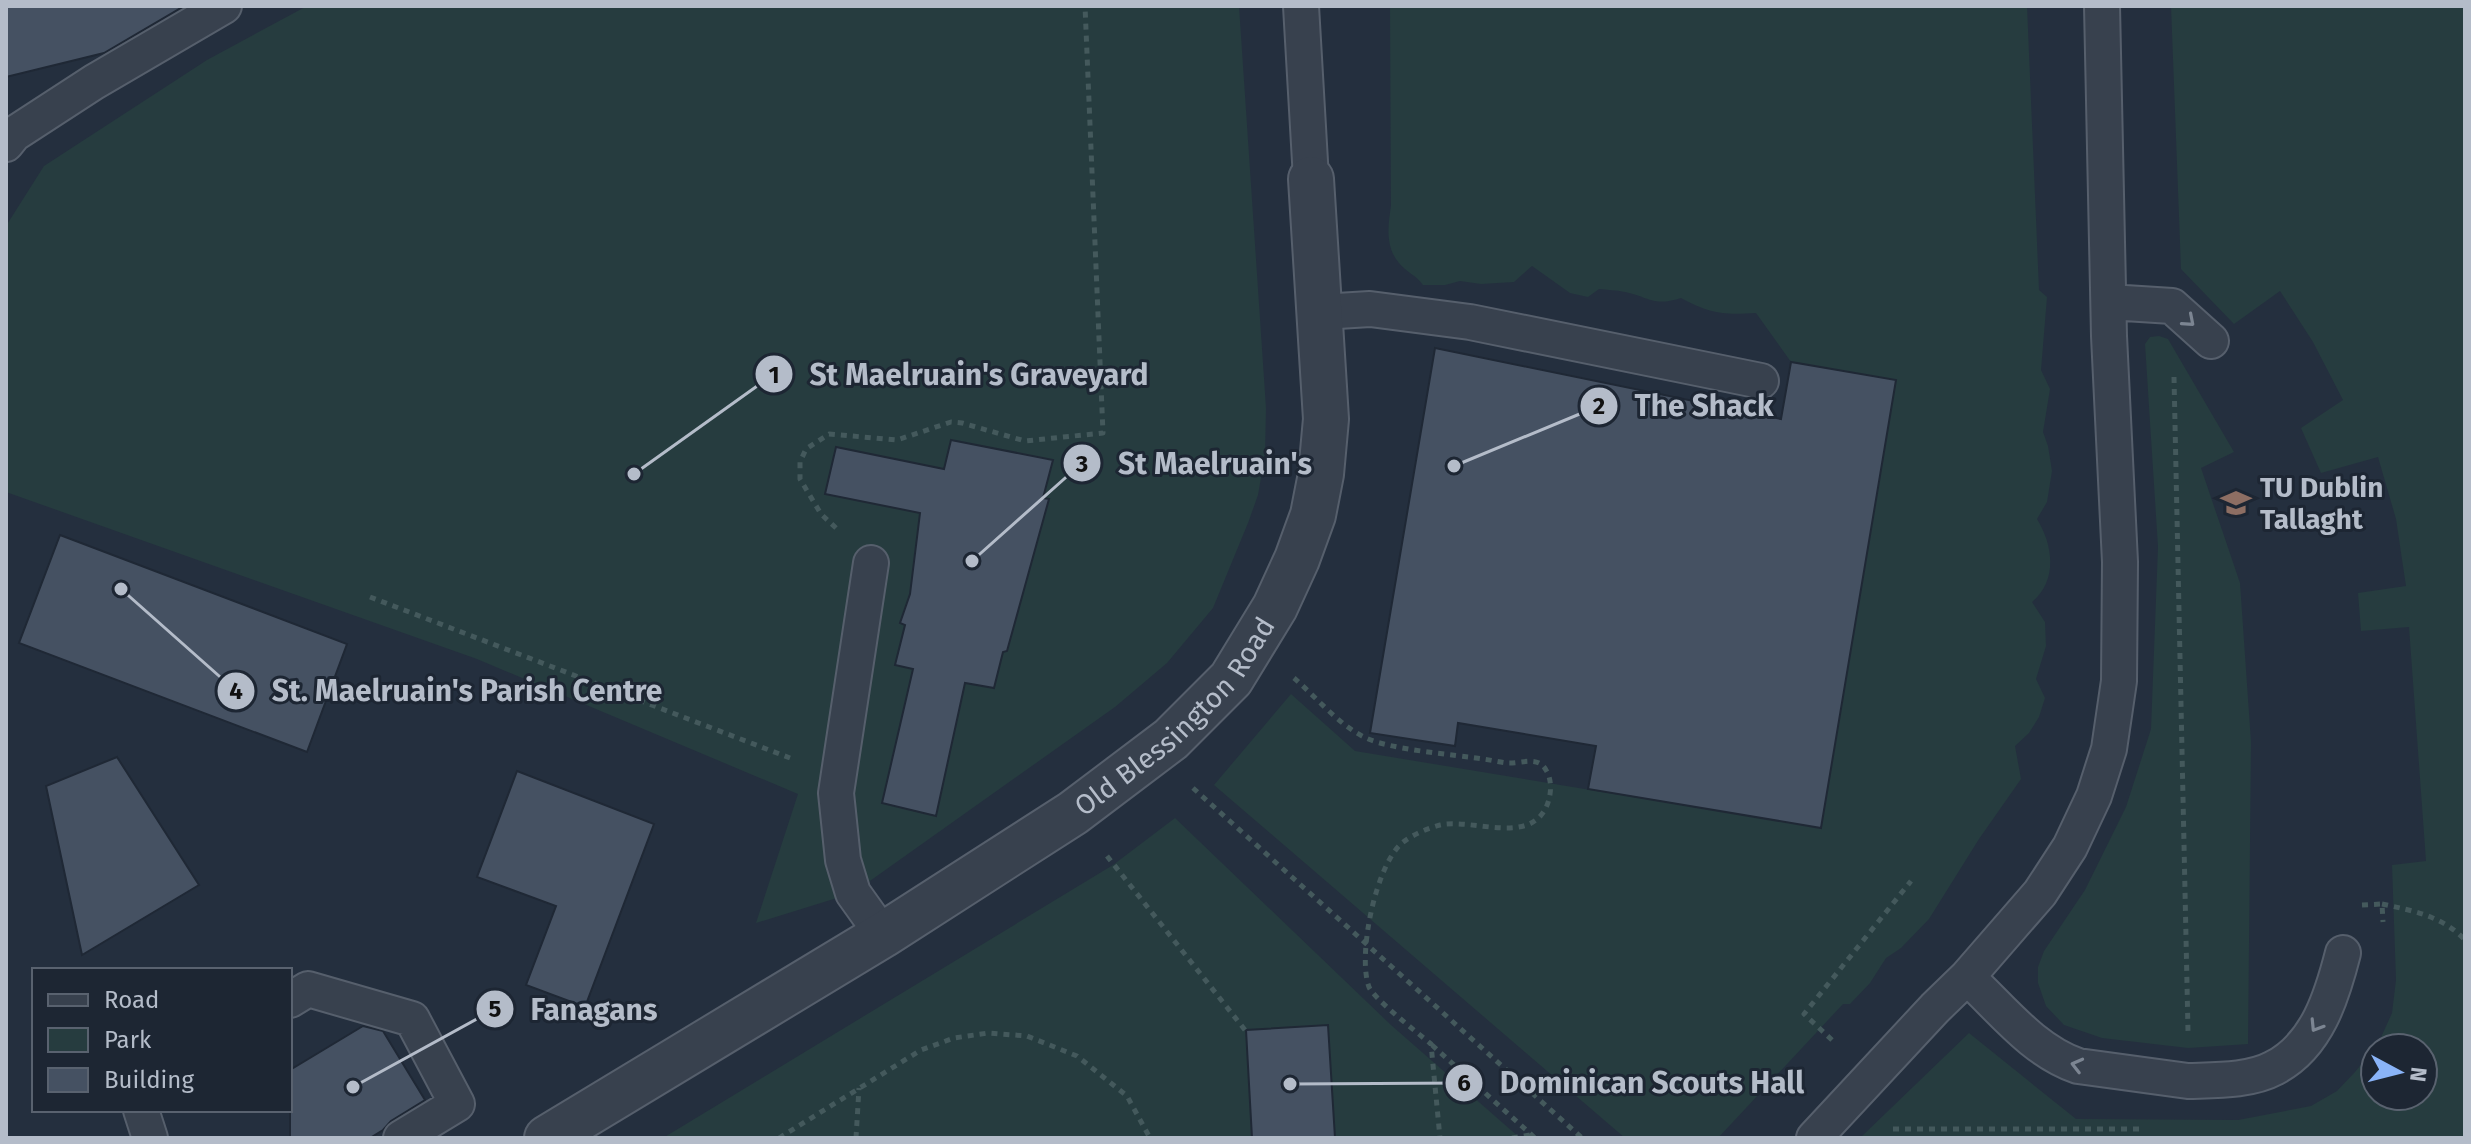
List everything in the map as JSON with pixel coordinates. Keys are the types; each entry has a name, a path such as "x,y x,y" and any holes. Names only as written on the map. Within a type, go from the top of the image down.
{"street":[{"name":"Old Blessington Road","path":"547,1138 883,935 1073,813 1171,739 1231,679 1275,607 1313,515 1321,474 1326,419 1311,179"}],"lane":[{"path":"6,144 14,134 94,82 224,6"},
{"name":"Old Blessington Road","path":"1301,6 1311,179"},
{"path":"1814,1138 1967,977 2040,893 2070,847 2094,796 2109,749 2119,681 2120,562 2109,302 2102,6"},
{"path":"2109,302 2172,306 2211,341"},
{"path":"1321,312 1370,309 1470,322 1761,381"},
{"path":"871,563 836,793 843,860 853,893 883,935"},
{"path":"1967,977 2045,1052 2061,1060 2078,1066 2205,1081 2237,1078 2274,1069 2301,1048 2321,1019 2343,953"},
{"path":"292,999 308,989 412,1019 457,1104 401,1138"},
{"path":"142,1112 150,1138"}],"path":[{"path":"871,563 821,514 800,479 800,462 806,449 829,434 897,440 951,422 1025,441 1103,433 1085,6"},
{"path":"2173,361 2188,1032"},
{"path":"370,597 839,777"},
{"path":"1285,670 1351,728 1373,742 1507,763 1532,761 1545,767 1550,797 1545,810 1536,820 1506,828 1441,825 1402,843 1391,856 1377,891 1365,944 1369,990 1533,1137"},
{"path":"1187,782 1582,1138"},
{"path":"1101,848 1245,1030"},
{"path":"1832,1040 1804,1014 1911,881"},
{"path":"2382,904 2423,913 2453,928 2465,940"},
{"path":"779,1138 921,1050 954,1038 988,1033 1027,1036 1077,1056 1127,1096 1150,1138"},
{"path":"1431,1044 1440,1138"},
{"path":"856,1138 859,1087"},
{"path":"1882,1129 2142,1129"},
{"path":"1512,1138 1533,1137"}],"green space":[{"path":"307,6 1239,6 1266,408 1265,455 1258,495 1213,608 1167,663 1115,707 853,893 756,923 798,794 477,659 6,492 6,226 44,166 207,60"},
{"path":"1390,6 2027,6 2039,290 2047,297 2041,370 2050,389 2043,432 2052,471 2047,502 2037,519 2047,540 2050,562 2046,583 2032,602 2045,622 2046,646 2036,679 2045,698 2039,717 2029,733 2015,746 2021,779 1929,919 1901,948 1886,958 1870,983 1850,1004 1843,1004 1718,1138 1625,1138 1214,785 1291,694 1355,751 1821,828 1896,380 1791,362 1756,313 1717,312 1681,298 1657,301 1615,290 1599,289 1588,297 1570,293 1532,266 1514,282 1481,284 1460,281 1423,285 1395,257 1389,236"},
{"path":"2171,6 2465,6 2465,1138 1860,1138 1969,1033 2076,1119 2238,1120 2311,1106 2337,1091 2359,1067 2359,1112 2439,1112 2439,1032 2383,1032 2392,1013 2396,980 2392,865 2426,861 2409,627 2361,631 2358,593 2406,586 2396,519 2378,457 2321,473 2301,428 2343,400 2313,342 2280,291 2234,324 2181,269"},
{"path":"2150,337 2168,339 2234,452 2201,468 2240,583 2251,742 2248,1044 2188,1048 2102,1038 2064,1025 2046,1006 2038,983 2038,967 2044,951 2085,890 2126,807 2151,729 2158,547 2145,344"},
{"path":"1175,818 1391,1025 1520,1138 663,1138 1113,865"}],"building":[{"path":"6,6 184,6 104,53 6,77"},
{"path":"1435,348 1781,419 1791,362 1896,380 1821,828 1588,789 1596,746 1458,723 1455,746 1370,733"},
{"path":"951,440 1053,460 1043,498 1049,499 1007,651 1003,652 994,688 965,683 936,816 882,803 913,669 895,665 905,625 900,623 910,594 920,513 825,494 836,447 944,469"},
{"path":"60,535 347,644 307,752 19,643"},
{"path":"117,757 199,885 82,955 46,786"},
{"path":"517,771 654,824 585,1007 526,985 556,906 477,877"},
{"path":"1328,1025 1335,1138 1252,1138 1246,1030"},
{"path":"363,1026 383,1031 425,1100 370,1138 290,1138 292,1069"}],"place":[{"name":"The Shack","path":"1454,466"},
{"name":"St Maelruain's Graveyard","path":"634,474"},
{"name":"TU Dublin Tallaght","path":"2236,503"},
{"name":"St Maelruain's","path":"972,561"},
{"name":"St. Maelruain's Parish Centre","path":"121,589"},
{"name":"Dominican Scouts Hall","path":"1290,1084"},
{"name":"Fanagans","path":"353,1087"}]}
